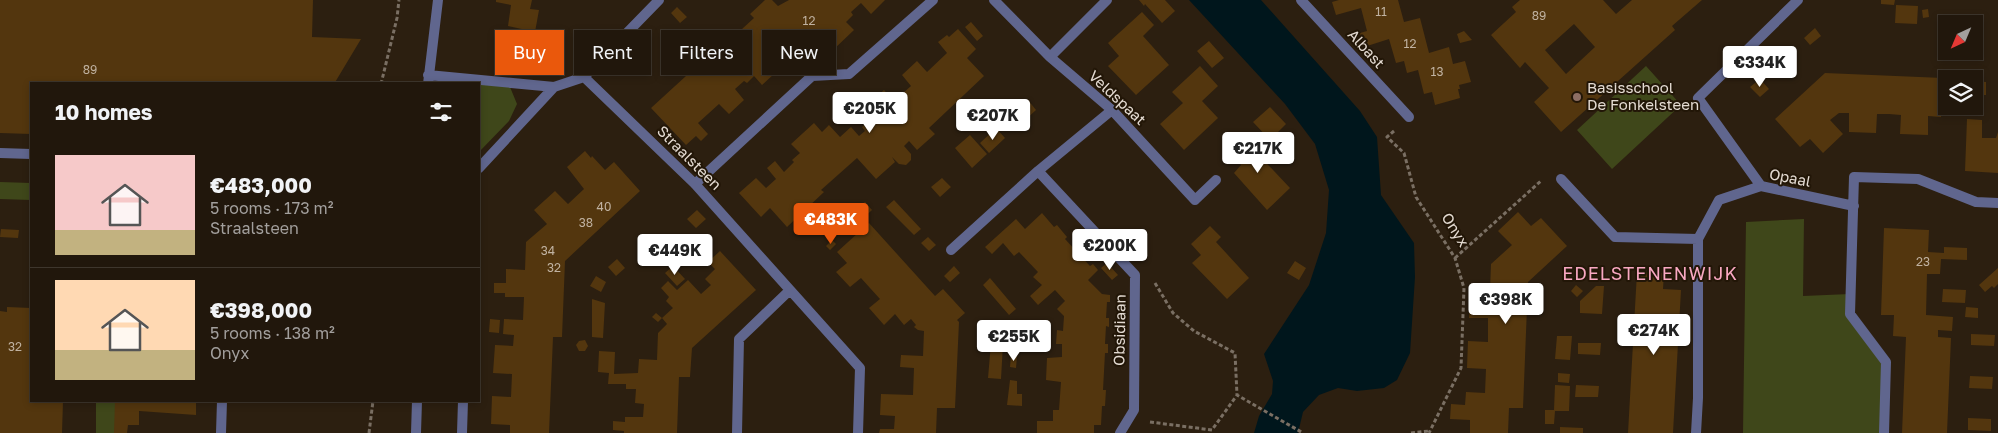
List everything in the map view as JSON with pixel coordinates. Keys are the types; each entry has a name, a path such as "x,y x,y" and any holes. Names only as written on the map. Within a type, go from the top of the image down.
{"street":[{"path":"438,0 428,79 475,82"},
{"path":"480,82 554,87 584,77 659,0"},
{"path":"695,184 812,76 850,74 933,0"},
{"name":"Veldspaat","path":"994,0 1050,58 1112,110 1195,200 1216,180"},
{"path":"1050,58 1107,0"},
{"name":"Albast","path":"1302,0 1409,117"},
{"path":"1760,186 1698,98 1798,0"},
{"name":"Straalsteen","path":"584,77 695,184 860,368 858,433"},
{"path":"480,167 554,87"},
{"path":"951,250 1038,171 1112,110"},
{"path":"0,153 30,154"},
{"name":"Obsidiaan","path":"1038,171 1136,275 1134,410"},
{"path":"1884,433 1886,362 1850,314 1854,177 1918,179 1976,202 1998,203"},
{"path":"1561,179 1615,237 1698,239"},
{"name":"Opaal","path":"1696,433 1698,398 1698,239 1719,200 1760,186 1854,206"},
{"path":"737,433 739,340 790,290"},
{"path":"221,433 222,402"},
{"path":"416,433 417,402"},
{"path":"462,433 463,402"},
{"path":"1120,433 1134,410"}],"path":[{"path":"381,82 397,18 399,0"},
{"name":"Onyx","path":"1409,117 1387,138 1404,153 1416,197 1455,258 1464,288 1461,368 1429,432"},
{"path":"1455,258 1528,191 1553,171 1561,179"},
{"path":"1134,410 1149,422 1212,430 1237,395 1236,353 1194,331 1173,312 1150,274 1136,275"},
{"path":"1237,395 1303,433"},
{"path":"369,433 373,402"},
{"path":"1411,433 1429,432"}],"green space":[{"path":"1646,66 1681,105 1612,169 1577,130"},
{"path":"480,84 510,87 517,104 509,121 480,151"},
{"path":"0,182 30,183 30,200 0,199"},
{"path":"1804,219 1803,296 1850,294 1850,314 1886,362 1884,433 1743,433 1746,222"},
{"path":"96,402 116,402 116,433 96,433"}],"water":[{"path":"1189,0 1261,0 1360,111 1377,137 1381,195 1414,243 1415,277 1410,353 1397,380 1384,388 1357,391 1338,388 1319,395 1303,412 1298,433 1254,433 1259,416 1272,394 1273,381 1264,354 1309,285 1326,233 1329,190 1315,144 1285,104"}],"building":[{"path":"0,0 313,0 312,37 361,39 335,82 30,82 30,134 0,133"},
{"path":"496,0 532,0 530,9 539,10 535,30 508,26 511,5 496,2"},
{"path":"765,0 772,0 778,6 789,0 885,0 871,14 861,3 851,12 853,15 846,22 854,30 836,47 836,30 762,30 762,75 773,75 762,85 754,76 747,83 744,81 735,89 744,100 729,114 719,104 698,123 708,134 701,141 696,136 686,145 651,108 687,75 752,75 752,30 741,30 754,18 750,14"},
{"path":"1139,0 1165,0 1175,11 1162,23"},
{"path":"1339,0 1398,0 1404,22 1420,18 1429,53 1449,47 1453,64 1465,61 1471,82 1459,85 1460,98 1435,105 1432,92 1424,94 1418,70 1407,73 1404,61 1396,63 1389,39 1364,47 1360,33 1367,31 1361,8 1336,15 1332,2"},
{"path":"1520,0 1603,0 1616,14 1632,0 1702,0 1672,26 1675,30 1561,132 1534,102 1549,88 1525,62 1520,68 1491,35 1516,12 1512,7","holes":["1574,24 1595,47 1566,74 1545,50"]},
{"path":"1881,0 1895,0 1894,5 1881,4"},
{"path":"1896,5 1918,6 1917,24 1895,23"},
{"path":"677,7 687,17 680,23 671,13"},
{"path":"1928,9 1929,17 1923,18 1922,10"},
{"path":"1142,12 1154,25 1143,36 1169,65 1136,95 1108,66 1119,56 1108,43"},
{"path":"971,22 983,36 977,41 965,27"},
{"path":"1815,28 1821,36 1810,45 1804,38"},
{"path":"958,29 976,49 967,58 984,76 929,128 935,134 917,150 909,141 904,146 911,154 911,160 906,165 899,164 892,157 895,162 876,179 857,158 821,190 824,192 787,227 770,208 761,217 739,193 756,178 766,188 776,179 767,168 775,161 784,172 794,162 792,160 800,153 791,144 814,123 822,132 829,125 840,137 851,127 859,136 865,131 862,127 869,120 861,111 884,90 892,99 899,92 902,94 911,86 902,75 917,61 927,72 947,53 938,42 947,35 949,37"},
{"path":"1464,31 1472,40 1460,43 1457,34"},
{"path":"1209,41 1224,58 1212,68 1197,51"},
{"path":"1200,66 1218,86 1202,101 1218,118 1184,150 1160,124 1183,103 1172,92"},
{"path":"1825,73 1938,78 1938,115 1941,115 1941,117 1928,116 1928,135 1900,134 1901,115 1889,114 1877,114 1876,133 1849,132 1849,113 1839,113 1830,120 1843,134 1823,153 1810,139 1800,147 1775,119"},
{"path":"1760,79 1769,89 1760,97 1750,87"},
{"path":"1983,82 1986,82 1986,95 1983,95"},
{"path":"1028,100 1036,110 1023,122 1014,112"},
{"path":"1270,107 1286,124 1270,140 1253,122"},
{"path":"1967,119 1982,120 1982,138 1996,138 1998,132 1998,173 1965,171"},
{"path":"996,128 1005,138 989,153 980,143"},
{"path":"970,135 987,154 972,168 955,148"},
{"path":"1251,136 1261,147 1256,152 1290,188 1267,210 1234,173 1241,165 1231,154"},
{"path":"585,151 605,170 614,162 640,191 565,261 562,337 553,337 549,433 510,433 510,425 491,424 492,396 511,397 512,374 493,373 495,345 513,346 514,335 503,334 504,319 523,320 524,297 505,297 505,293 494,293 494,283 506,283 506,269 525,270 526,242 547,224 534,210 555,191 568,204 584,189 567,167"},
{"path":"942,178 951,187 940,197 931,187"},
{"path":"894,200 921,229 914,235 886,207"},
{"path":"865,202 872,210 846,234 839,226"},
{"path":"697,210 706,219 696,228 687,219"},
{"path":"1518,212 1531,226 1541,218 1567,246 1528,282 1523,408 1509,408 1508,433 1470,433 1470,420 1450,419 1451,404 1465,405 1466,392 1485,393 1486,369 1467,368 1468,341 1488,342 1488,318 1469,318 1470,290 1490,291 1491,264 1512,245 1498,231"},
{"path":"1042,213 1054,227 1057,225 1067,237 1065,239 1090,266 1093,264 1098,270 1088,280 1102,294 1110,295 1110,302 1107,302 1106,318 1109,318 1109,327 1106,326 1105,344 1108,344 1108,353 1105,353 1103,390 1106,390 1105,406 1102,406 1101,425 1094,425 1094,433 1037,433 1037,421 1053,421 1053,410 1059,410 1061,382 1046,380 1047,358 1062,357 1062,344 1056,344 1057,330 1063,331 1064,316 1057,309 1065,301 1055,290 1038,305 1030,296 1042,285 1033,277 1038,272 1019,252 1014,256 1003,243 992,254 985,247 1016,219 1025,229"},
{"path":"869,223 935,296 943,289 965,313 957,320 959,322 955,408 937,408 936,433 879,433 880,429 894,429 895,416 880,415 881,394 913,395 914,368 900,367 901,355 923,356 924,331 914,327 916,325 911,319 904,325 895,314 884,325 869,308 880,299 861,278 850,287 836,272 847,263 837,252"},
{"path":"1210,226 1221,237 1216,242 1249,278 1227,299 1192,263 1201,255 1191,244"},
{"path":"1884,228 1929,230 1928,252 1944,253 1944,247 1967,248 1967,260 1941,259 1940,274 1927,274 1926,315 1953,317 1952,331 1938,330 1938,337 1951,338 1947,433 1902,433 1906,337 1893,336 1894,315 1881,315"},
{"path":"1,229 19,230 18,238 0,237"},
{"path":"928,237 936,245 929,251 921,243"},
{"path":"832,240 836,244 830,250 826,246"},
{"path":"720,251 756,290 692,348 690,377 679,377 677,433 624,433 624,431 613,430 613,421 625,422 625,417 643,417 644,404 635,403 636,389 626,389 626,384 608,384 609,373 598,372 599,351 615,352 614,374 638,373 639,359 657,360 658,333 667,324 662,318 673,308 666,301 669,297 661,288 668,281 677,290 688,280 701,294 711,285 705,279 715,269 708,262"},
{"path":"617,259 625,268 616,276 608,267"},
{"path":"1295,261 1306,268 1299,280 1287,273"},
{"path":"1107,263 1118,275 1112,280 1101,268"},
{"path":"673,266 685,279 677,286 665,273"},
{"path":"954,266 960,273 950,282 944,276"},
{"path":"1998,268 1998,284 1985,292 1979,285"},
{"path":"1637,272 1664,273 1663,289 1681,290 1673,433 1628,433"},
{"path":"596,276 606,282 601,292 590,286"},
{"path":"990,278 1016,309 1009,315 983,285"},
{"path":"1576,285 1583,291 1577,297 1571,291"},
{"path":"1596,286 1604,286 1602,314 1580,313 1580,301"},
{"path":"1943,289 1966,290 1965,303 1942,302"},
{"path":"592,299 605,303 603,338 592,337"},
{"path":"7,307 30,308 30,402 63,402 62,433 0,433 0,311 7,312"},
{"path":"1966,307 1978,308 1978,318 1965,317"},
{"path":"656,313 662,318 658,322 652,317"},
{"path":"490,319 500,320 499,333 489,332"},
{"path":"1971,334 1995,335 1994,346 1971,345"},
{"path":"1557,336 1572,336 1570,360 1555,359"},
{"path":"585,340 588,346 585,351 579,351 576,345 579,341"},
{"path":"991,343 1003,344 1001,379 988,378"},
{"path":"1578,343 1601,343 1600,355 1578,354"},
{"path":"1011,356 1017,356 1016,368 1010,367"},
{"path":"1558,373 1570,374 1569,383 1558,382"},
{"path":"1970,376 1993,377 1992,389 1969,388"},
{"path":"1010,380 1017,381 1017,394 1022,394 1022,406 1007,405"},
{"path":"1555,385 1570,386 1569,411 1555,411 1554,424 1545,424 1545,410 1554,410"},
{"path":"1576,385 1599,386 1598,397 1575,397"},
{"path":"115,402 196,402 196,415 139,411 139,425 128,425 127,433 114,433"},
{"path":"1968,418 1991,419 1991,431 1968,430"},
{"path":"1560,427 1583,428 1583,433 1560,433"}],"place":[{"name":"Basisschool De Fonkelsteen","path":"1577,97"}],"district":[{"name":"EDELSTENENWIJK","path":"1650,274"}]}
